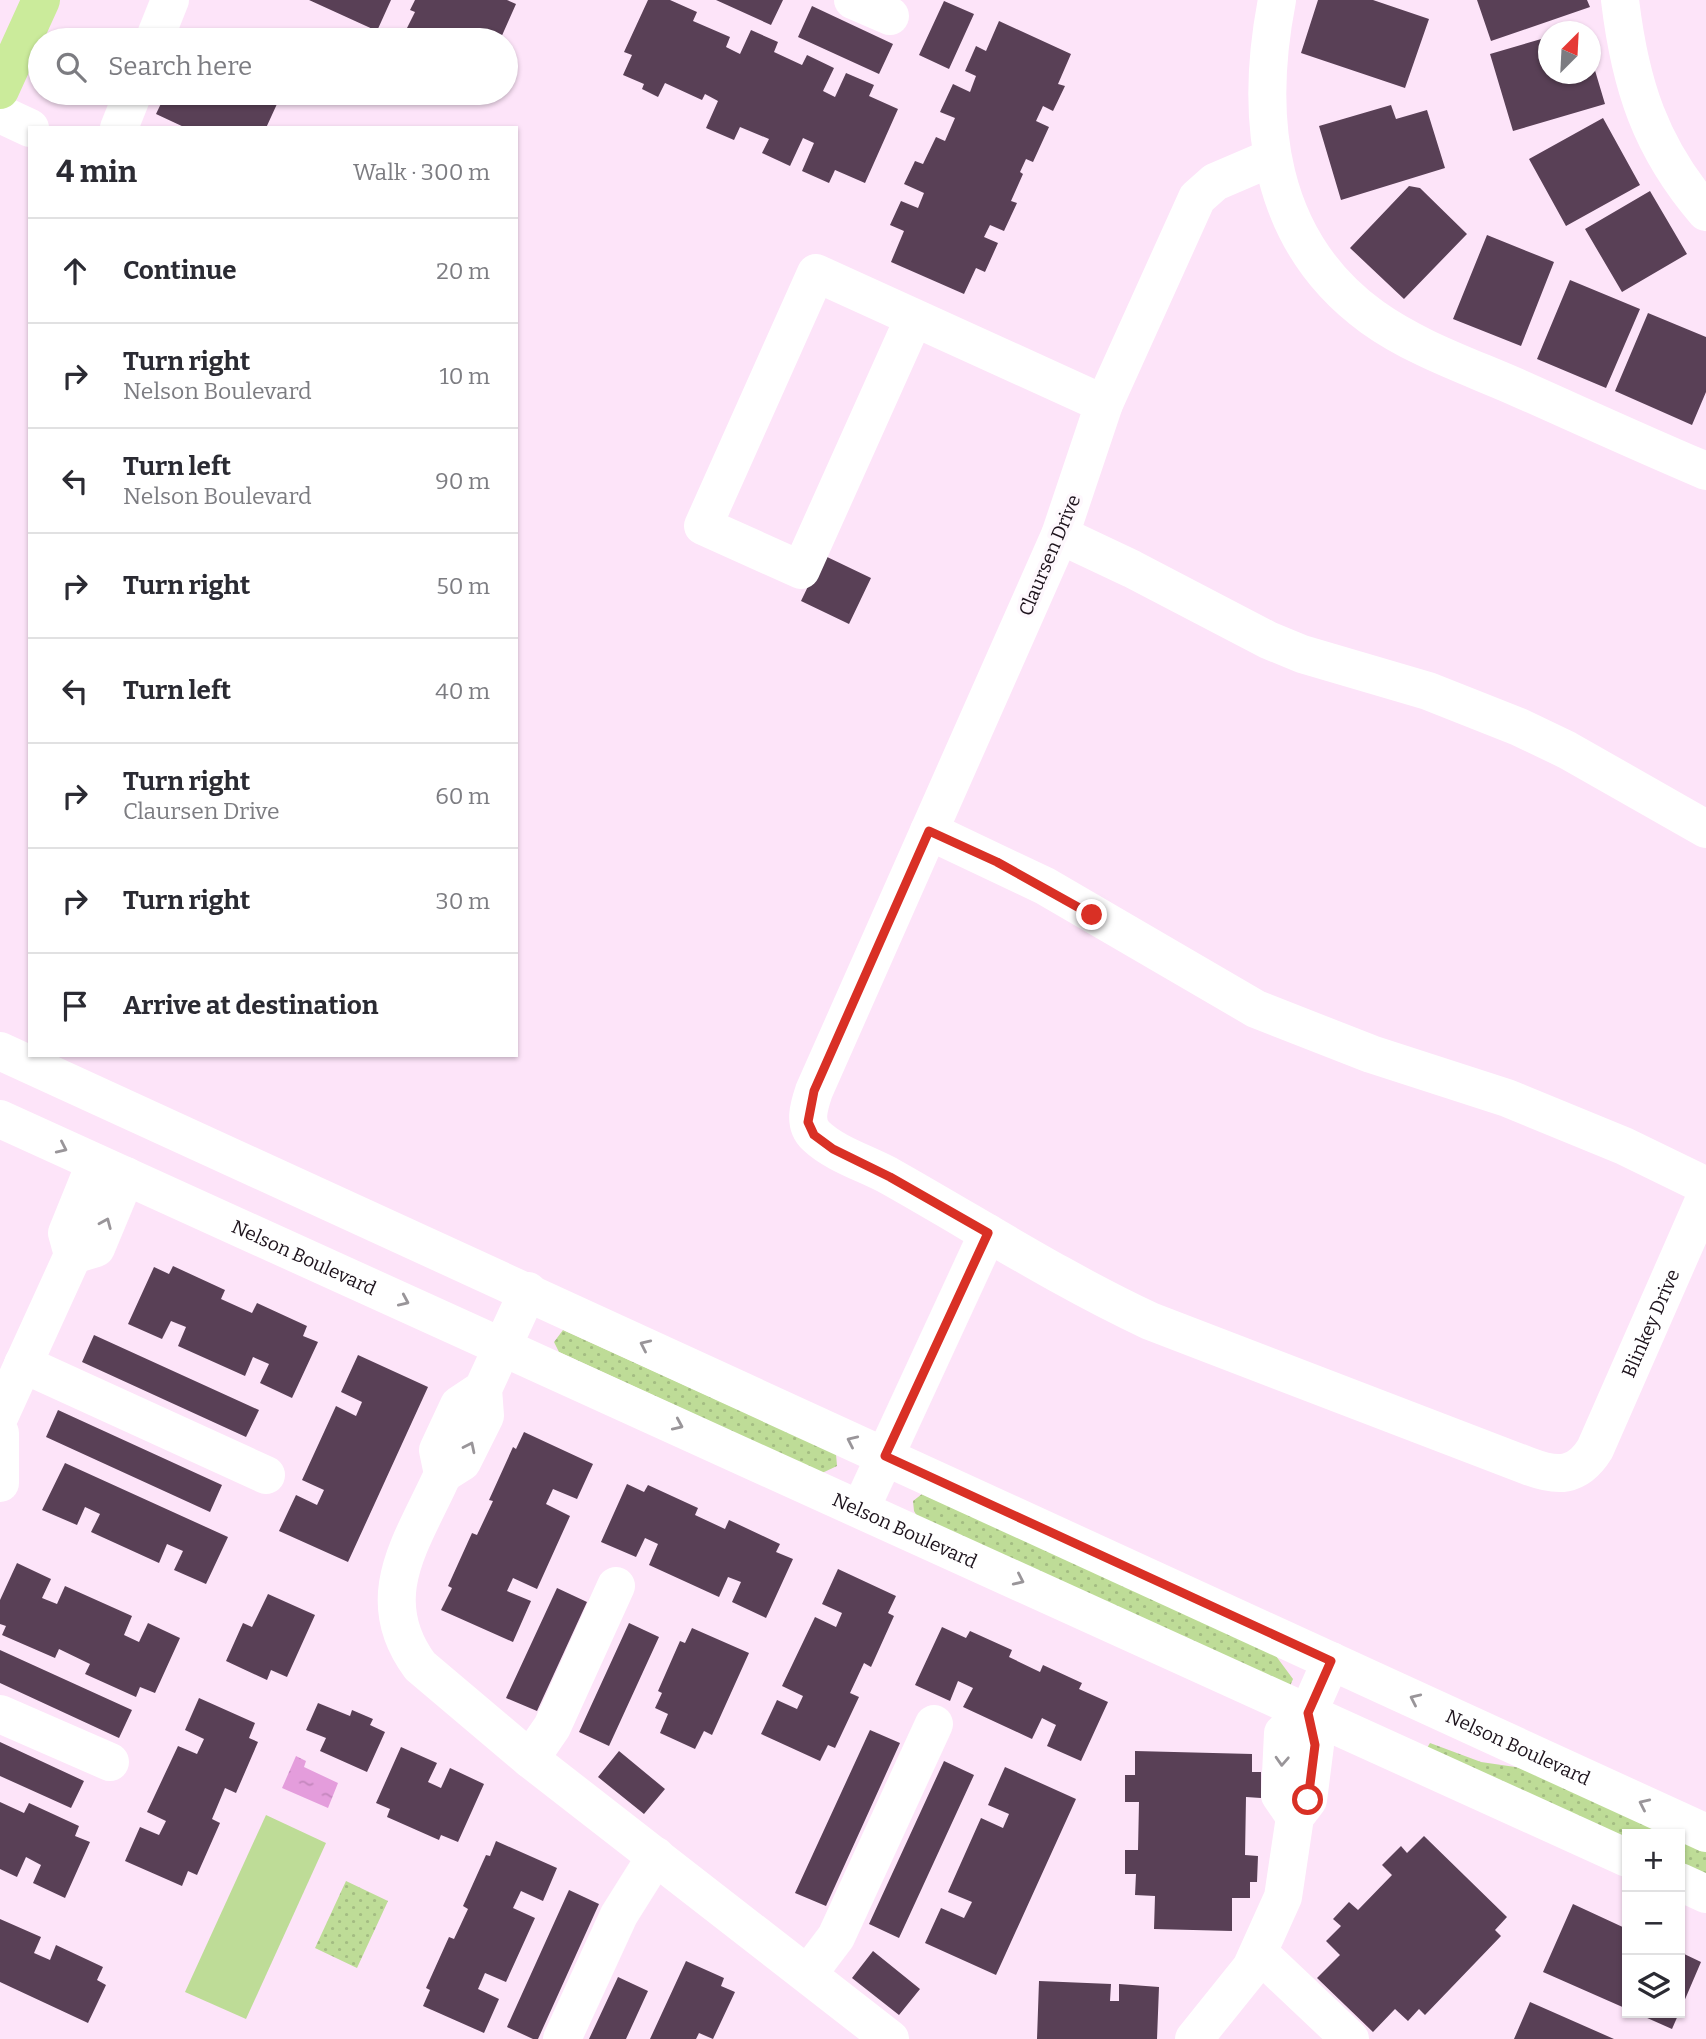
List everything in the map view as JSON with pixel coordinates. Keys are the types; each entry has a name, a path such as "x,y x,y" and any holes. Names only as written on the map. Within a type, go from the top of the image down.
{"main road":[{"path":"28,28 41,0"},
{"path":"0,90 28,29"}],"street":[{"path":"159,28 170,0"},
{"path":"853,0 890,16"},
{"path":"1277,0 1265,74 1271,158 1281,190 1306,242 1336,285 1373,317 1432,351 1706,471"},
{"path":"1620,0 1633,76 1653,135 1671,166 1706,212"},
{"path":"120,126 128,105"},
{"path":"0,114 28,127"},
{"name":"Claursen Drive","path":"988,1233 890,1177 833,1149 814,1135 808,1122 814,1091 1060,535 1104,404 1198,198 1214,182 1271,158"},
{"path":"914,318 802,570 703,526 816,273 1104,404"},
{"path":"1060,535 1268,640 1302,654 1428,691 1519,727 1567,750 1706,829"},
{"path":"929,831 1045,886 1256,1009 1371,1054 1518,1102 1624,1146 1706,1186"},
{"name":"Nelson Boulevard","path":"0,1051 1706,1833"},
{"path":"0,1415 73,1255 67,1233 110,1169 134,1112"},
{"name":"Nelson Boulevard","path":"0,1119 1622,1856"},
{"name":"Blinkey Drive","path":"988,1233 1065,1279 1150,1321 1451,1434 1528,1466 1565,1475 1578,1470 1595,1449 1706,1196"},
{"path":"861,1508 988,1233"},
{"path":"528,1291 483,1389 460,1405 438,1450 443,1474 400,1570 395,1601 398,1626 408,1651 437,1684 530,1759 890,2039"},
{"path":"23,1364 266,1475"},
{"path":"0,1433 0,1483"},
{"path":"530,1759 552,1727 616,1586"},
{"path":"1194,2039 1210,2016 1246,1976 1283,1897 1295,1816 1280,1796 1283,1733 1308,1713 1331,1661"},
{"path":"0,1714 110,1762"},
{"path":"808,1974 836,1937 934,1724"},
{"path":"562,2039 619,1915 656,1856"},
{"path":"1685,1884 1706,1894"},
{"path":"1259,1953 1350,2039"}],"green space":[{"path":"563,1330 836,1454 837,1466 822,1473 559,1352 554,1342"},
{"path":"922,1494 1273,1652 1293,1679 1290,1686 917,1516 913,1501"},
{"path":"1430,1743 1481,1762 1522,1768 1662,1829 1622,1829 1622,1838 1427,1748"},
{"path":"266,1815 326,1843 246,2019 185,1992"},
{"path":"1685,1839 1706,1849 1706,1876 1685,1866"},
{"path":"346,1881 388,1901 357,1968 315,1948"}],"water":[{"path":"296,1756 306,1761 304,1767 338,1783 328,1808 282,1788"}],"building":[{"path":"309,0 391,0 378,28 370,28"},
{"path":"415,0 507,0 516,4 505,28 407,28 415,12 410,10"},
{"path":"648,0 670,0 697,12 693,21 730,37 726,47 740,54 751,30 778,42 774,52 802,65 807,55 834,68 823,91 835,97 846,73 874,85 869,96 898,109 865,183 835,170 829,183 802,171 814,143 803,138 790,166 762,153 769,139 740,127 734,140 706,128 718,101 705,94 702,100 665,83 658,97 642,89 644,84 623,75 632,55 624,52"},
{"path":"716,0 783,0 771,25"},
{"path":"1318,0 1373,0 1429,19 1405,88 1301,53"},
{"path":"1477,0 1587,0 1590,7 1549,21 1538,21 1538,25 1491,41"},
{"path":"944,1 974,14 949,69 919,55"},
{"path":"812,6 893,44 879,74 798,37"},
{"path":"999,21 1071,54 1058,84 1065,86 1053,111 1043,106 1036,121 1049,127 1033,162 1026,159 1020,172 1023,174 1011,201 1017,203 1004,231 990,225 984,237 998,243 985,272 976,268 964,294 891,262 904,231 890,225 901,201 918,208 924,193 904,184 915,161 923,164 936,137 945,141 955,118 940,112 953,84 970,92 976,76 965,71 976,46 986,51"},
{"path":"1538,40 1538,84 1599,84 1605,104 1513,131 1490,54"},
{"path":"160,105 277,105 267,126 182,126 156,114"},
{"path":"1391,105 1396,119 1427,110 1445,168 1341,200 1319,126"},
{"path":"1603,118 1640,185 1566,226 1529,159"},
{"path":"1409,186 1420,188 1467,234 1404,299 1350,248"},
{"path":"1650,191 1687,254 1622,292 1585,229"},
{"path":"1487,235 1554,262 1521,346 1453,319"},
{"path":"1570,280 1640,309 1606,388 1537,359"},
{"path":"1648,313 1706,337 1706,392 1692,425 1615,391"},
{"path":"823,555 871,578 849,624 801,601"},
{"path":"173,1266 225,1290 221,1299 252,1313 257,1303 307,1326 303,1336 318,1342 292,1398 260,1383 269,1364 253,1357 245,1376 178,1346 186,1327 171,1321 162,1339 128,1324 154,1267 169,1274"},
{"path":"94,1335 259,1410 246,1437 82,1362"},
{"path":"358,1355 428,1387 348,1562 279,1531 296,1495 317,1505 324,1490 302,1480 336,1406 356,1416 362,1402 341,1392"},
{"path":"58,1410 222,1485 210,1512 46,1437"},
{"path":"524,1432 593,1464 577,1499 553,1489 546,1504 570,1516 537,1589 513,1578 507,1591 531,1601 513,1642 441,1610 452,1588 448,1586 472,1533 477,1535 493,1501 489,1500 513,1447 516,1449"},
{"path":"65,1463 228,1537 206,1584 174,1570 183,1551 167,1544 159,1563 91,1532 100,1514 85,1507 77,1525 42,1510"},
{"path":"627,1484 644,1492 648,1485 698,1508 695,1515 725,1529 729,1520 780,1544 776,1552 793,1559 766,1618 732,1602 741,1582 728,1577 719,1597 649,1565 658,1544 645,1538 636,1557 601,1542"},
{"path":"17,1563 51,1579 42,1598 57,1604 65,1586 132,1616 124,1635 139,1642 148,1623 180,1638 155,1693 140,1687 136,1697 85,1674 90,1664 59,1649 55,1658 2,1635 6,1626 0,1624 0,1600"},
{"path":"838,1569 896,1596 888,1613 894,1616 871,1667 864,1663 850,1693 859,1697 835,1748 828,1745 820,1761 761,1734 777,1700 797,1709 803,1696 782,1686 815,1617 836,1627 842,1613 822,1604"},
{"path":"557,1588 587,1602 537,1711 506,1698"},
{"path":"268,1594 315,1615 287,1677 271,1670 267,1680 226,1661 243,1623 252,1627"},
{"path":"629,1623 659,1637 609,1746 579,1732"},
{"path":"942,1627 966,1638 970,1631 1012,1650 1009,1657 1040,1672 1043,1665 1082,1683 1079,1689 1108,1702 1081,1761 1047,1746 1056,1725 1042,1718 1032,1739 963,1707 973,1688 958,1681 950,1701 915,1685"},
{"path":"692,1628 749,1653 712,1735 704,1731 695,1749 660,1733 668,1714 655,1708 662,1693 658,1691 680,1641 685,1643"},
{"path":"0,1650 132,1710 119,1738 0,1683"},
{"path":"199,1698 255,1723 249,1738 258,1742 236,1793 225,1788 212,1819 220,1823 197,1875 188,1871 182,1886 125,1861 140,1827 159,1835 166,1821 147,1812 178,1746 197,1754 204,1739 185,1730"},
{"path":"318,1703 350,1716 352,1710 373,1719 370,1725 385,1732 367,1772 320,1751 326,1738 306,1730"},
{"path":"870,1730 900,1743 826,1906 795,1893"},
{"path":"0,1742 84,1781 71,1808 0,1776"},
{"path":"401,1747 437,1763 428,1782 441,1788 450,1768 484,1784 458,1842 441,1835 439,1840 387,1817 390,1809 376,1803"},
{"path":"619,1751 665,1789 644,1814 598,1777"},
{"path":"1135,1751 1252,1754 1252,1772 1261,1772 1261,1798 1246,1797 1245,1855 1258,1856 1257,1882 1250,1882 1250,1898 1232,1898 1232,1931 1154,1929 1155,1896 1135,1895 1136,1874 1125,1874 1125,1850 1138,1850 1139,1802 1125,1802 1125,1775 1135,1775"},
{"path":"944,1761 974,1775 899,1938 869,1924"},
{"path":"1005,1767 1076,1799 996,1975 925,1943 941,1908 964,1918 972,1902 948,1892 981,1818 1003,1828 1009,1814 988,1805"},
{"path":"0,1802 24,1813 29,1803 79,1826 75,1836 90,1842 65,1898 33,1883 41,1865 26,1857 17,1877 0,1869"},
{"path":"1424,1836 1507,1917 1495,1930 1501,1936 1425,2015 1419,2009 1408,2021 1395,2009 1373,2032 1317,1978 1340,1955 1326,1941 1341,1926 1333,1919 1349,1902 1358,1910 1392,1875 1382,1865 1401,1846 1407,1853"},
{"path":"496,1841 557,1868 543,1901 521,1891 513,1908 535,1918 506,1982 485,1973 478,1989 499,1999 484,2033 423,2006 430,1990 426,1988 449,1937 454,1939 468,1909 463,1906 486,1855 490,1856"},
{"path":"569,1890 599,1904 538,2039 533,2039 507,2027"},
{"path":"1573,1904 1622,1927 1622,2007 1543,1972"},
{"path":"0,1919 41,1937 34,1953 50,1960 56,1945 103,1967 97,1980 106,1985 88,2023 0,1982"},
{"path":"873,1951 920,1989 899,2015 852,1978"},
{"path":"1685,1954 1701,1962 1685,1999"},
{"path":"686,1961 724,1978 721,1986 735,1992 713,2039 699,2033 696,2039 650,2039"},
{"path":"618,1977 648,1991 626,2039 589,2039"},
{"path":"1039,1981 1111,1984 1110,2001 1119,2001 1119,1984 1159,1987 1157,2039 1037,2039"},
{"path":"1530,2002 1614,2039 1514,2039"},
{"path":"1647,2018 1677,2018 1672,2029"}],"route":[{"path":"1092,915 1045,886 929,831 814,1091 808,1122 814,1135 833,1149 890,1177 988,1233 885,1456 1331,1661 1308,1713 1315,1745 1308,1800"}]}
